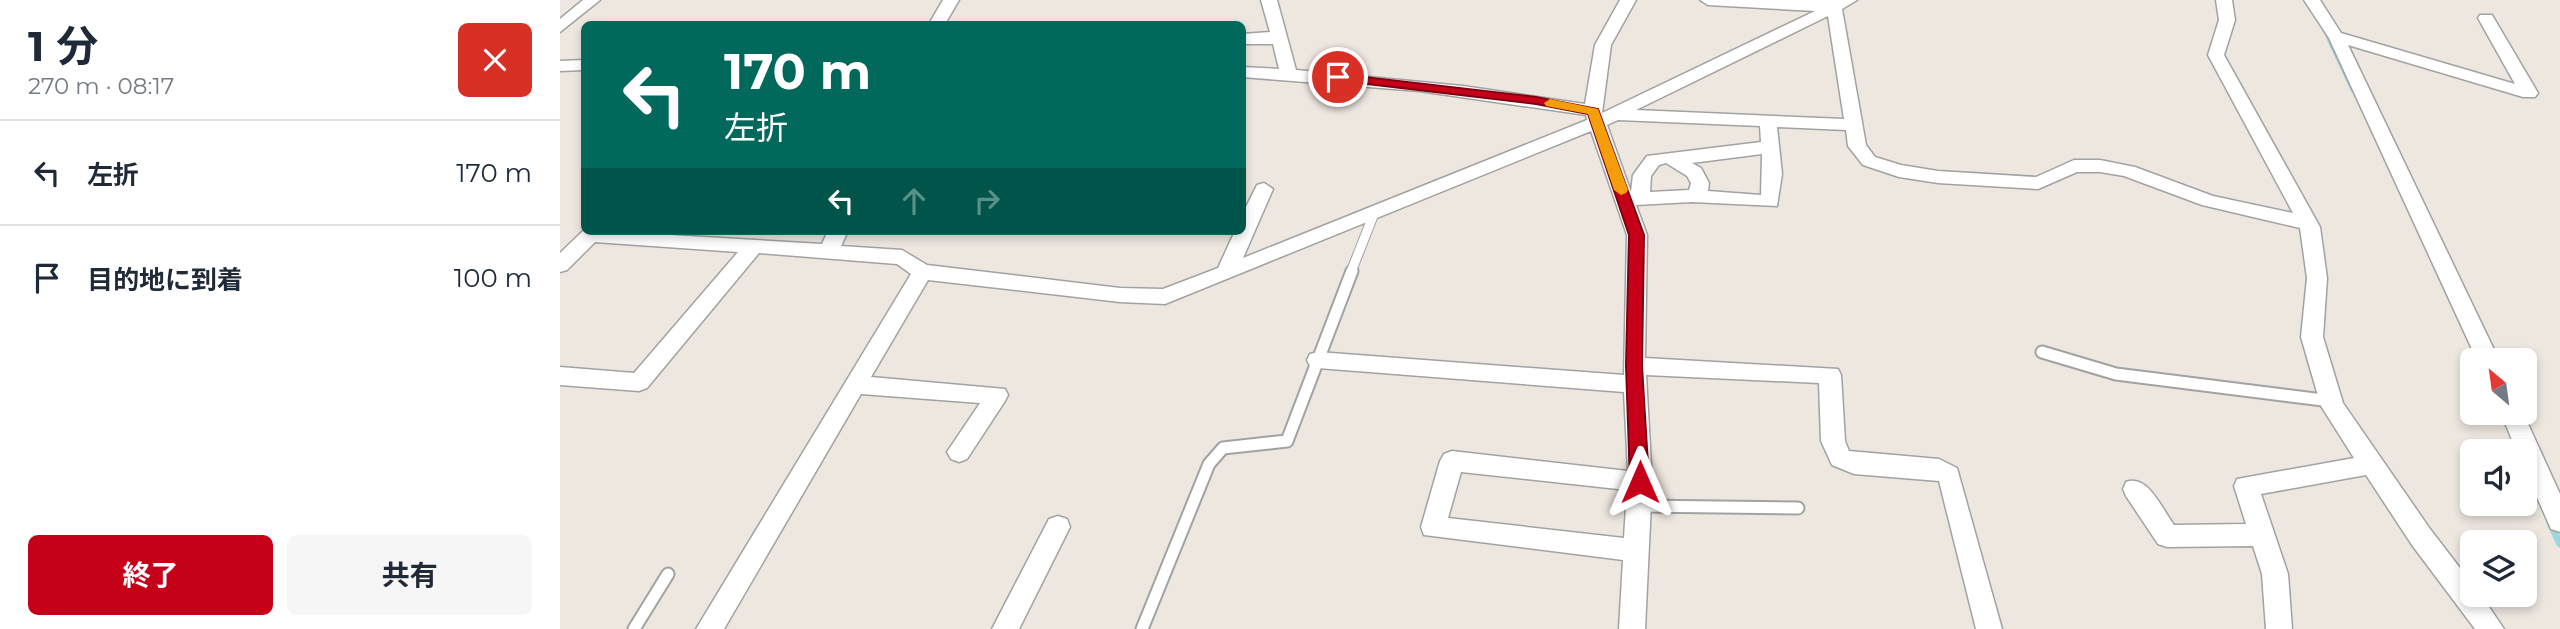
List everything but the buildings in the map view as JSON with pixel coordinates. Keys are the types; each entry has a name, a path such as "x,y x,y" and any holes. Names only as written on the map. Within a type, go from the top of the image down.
{"street":[{"path":"560,27 592,0"},
{"path":"939,21 951,0"},
{"path":"1269,0 1289,75"},
{"path":"1628,0 1603,45 1601,116 1632,199 1637,235 1635,375 1639,494 1632,629"},
{"path":"1708,0 1840,3"},
{"path":"2224,0 2227,5 2224,30 2216,55 2308,223 2317,278 2312,337 2331,401 2370,465 2491,629"},
{"path":"2312,0 2335,36 2483,348"},
{"path":"560,265 590,235 902,257 922,272 1120,295 1165,297 1601,116 1840,3"},
{"path":"1840,3 1857,146 1869,161 1899,171 1938,177 2038,183 2074,166 2100,166 2128,172 2209,201 2308,223"},
{"path":"2335,36 2529,93 2486,18"},
{"path":"1246,39 1272,37 1280,41"},
{"path":"560,66 581,65"},
{"path":"1246,77 1289,75 1536,100 1601,116 1854,125"},
{"path":"1632,199 1697,196 1770,202 1773,174 1768,120"},
{"path":"1632,199 1642,174 1653,160 1770,148"},
{"path":"1674,159 1694,173 1700,183 1697,196"},
{"path":"1246,228 1264,189"},
{"path":"828,251 836,235"},
{"path":"1227,270 1243,235"},
{"path":"560,376 639,382 754,246"},
{"path":"709,629 922,272"},
{"path":"1318,360 1635,375 1830,375 1833,441 1840,458 1854,464 1939,470 1949,475 1989,629"},
{"path":"856,385 997,395 960,452"},
{"path":"2517,425 2560,521"},
{"path":"1636,550 1433,527 1452,461 1639,494"},
{"path":"2278,629 2274,574 2246,486 2370,465"},
{"path":"2135,489 2167,536 2262,535"},
{"path":"1004,629 1058,527"}],"lane":[{"path":"1142,629 1209,464 1223,448 1287,442 1375,211"},
{"path":"2042,352 2116,374 2331,401"},
{"path":"1639,494 1798,508"},
{"path":"634,629 668,574"}],"waterway":[{"path":"2325,30 2353,90"},
{"path":"2550,523 2560,544"}],"slow traffic":[{"path":"1550,103 1593,111 1621,190"}],"route":[{"path":"1338,77 1536,100 1593,111 1637,235 1634,366 1640,482"}]}
